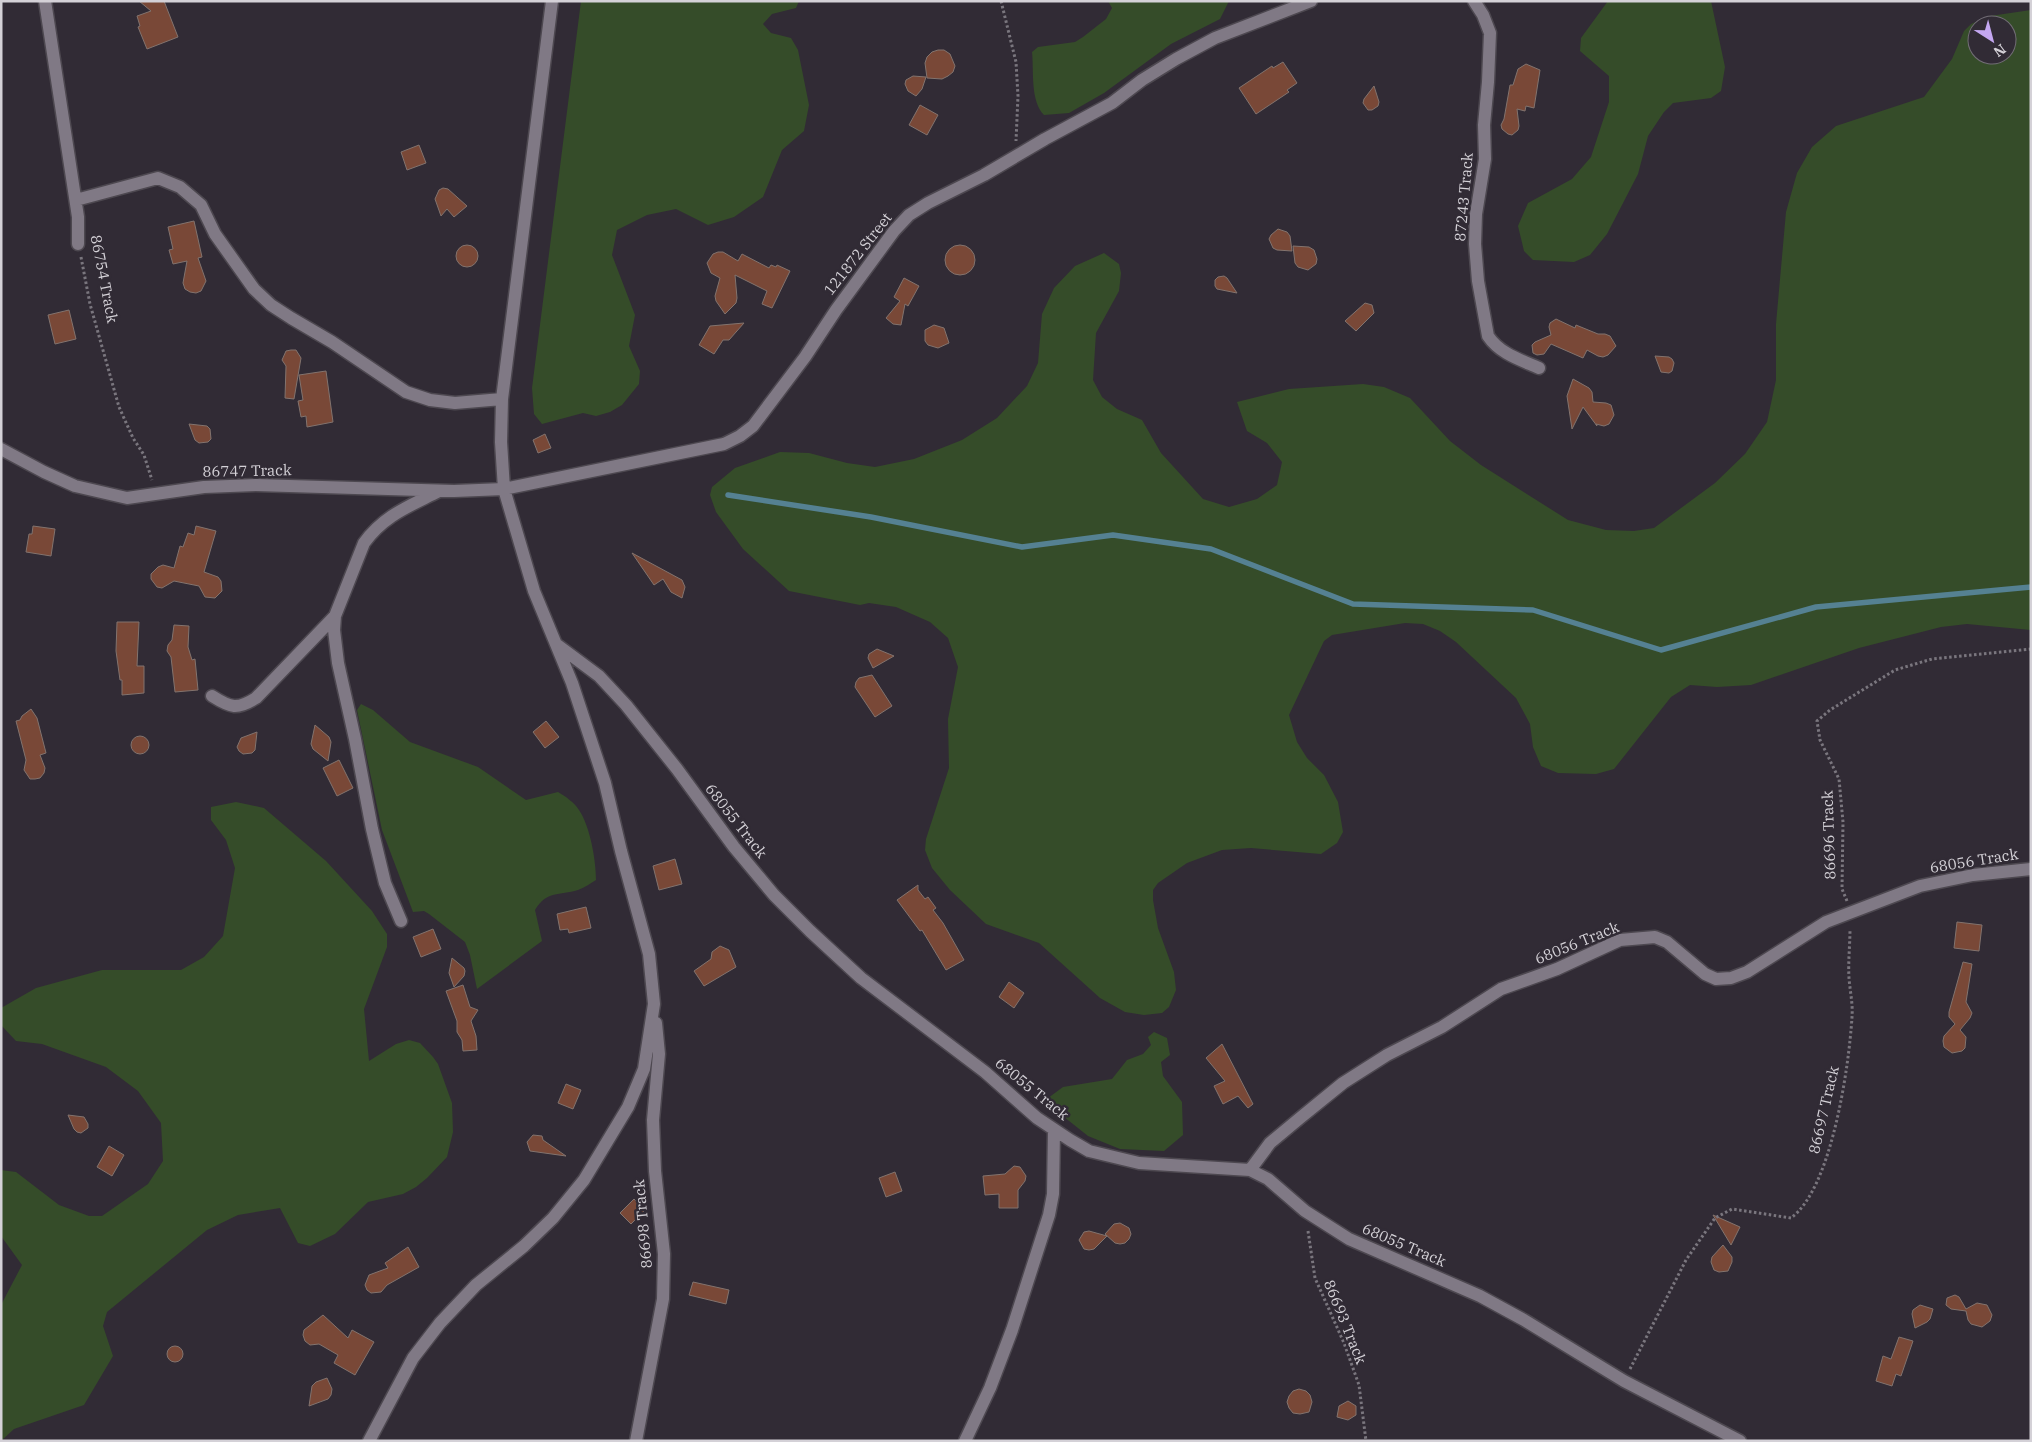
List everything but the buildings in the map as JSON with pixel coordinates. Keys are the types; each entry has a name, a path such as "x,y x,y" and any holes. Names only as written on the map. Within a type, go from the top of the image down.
{"street":[{"name":"86754 Track","path":"45,1 76,200 78,244"},
{"path":"369,1441 413,1358 440,1323 476,1285 524,1246 553,1218 584,1180 628,1107 644,1069 654,1004 649,954 605,783 582,710 534,591 504,489 501,442 502,398 552,1"},
{"name":"121872 Street","path":"504,489 697,451 724,444 740,436 754,426 894,231 909,215 1112,103 1156,72 1215,38 1311,1"},
{"name":"87243 Track","path":"1474,1 1483,15 1490,33 1484,125 1485,159 1476,214 1475,244 1478,281 1488,336 1493,344 1499,350 1539,368"},
{"path":"76,200 158,178 180,187 201,205 215,234 254,289 271,305 332,342 406,392 430,400 455,403 502,398"},
{"name":"86747 Track","path":"1,449 75,486 127,498 204,487 256,485 441,490 504,489"},
{"path":"401,921 385,883 372,829 338,663 334,630 335,616 364,542 372,532 394,513 441,490"},
{"path":"212,696 232,707 243,706 256,698 335,616"},
{"name":"68055 Track","path":"556,644 599,676 626,705 677,769 734,847 774,895 810,931 861,978 986,1072 1037,1118 1054,1130 1090,1151 1121,1159 1250,1170 1268,1179 1305,1211 1348,1239 1480,1296 1524,1320 1624,1381 1740,1441"},
{"name":"68056 Track","path":"1250,1170 1270,1143 1343,1083 1387,1055 1442,1027 1502,989 1557,969 1620,940 1655,937 1667,942 1704,974 1716,979 1731,978 1747,972 1826,922 1851,911 1876,904 1920,886 1973,875 2031,868"},
{"name":"86698 Track","path":"636,1441 663,1299 664,1254 655,1171 653,1120 659,1054 654,1004"},
{"path":"965,1441 990,1388 1012,1330 1049,1215 1053,1194 1054,1130"}],"path":[{"path":"1001,1 1016,62 1018,96 1015,156"},
{"name":"86754 Track","path":"78,244 90,304 120,407 133,438 144,455 156,495"},
{"name":"86696 Track","path":"1851,911 1842,889 1843,822 1838,779 1820,740 1817,721 1830,710 1895,670 1932,659 2031,649"},
{"name":"86697 Track","path":"1624,1381 1686,1260 1715,1218 1732,1209 1791,1218 1799,1212 1810,1197 1829,1152 1846,1071 1852,1014 1849,978 1851,911"},
{"name":"86693 Track","path":"1305,1211 1315,1278 1344,1343 1359,1385 1366,1441"}],"green space":[{"path":"581,1 799,1 796,8 772,14 763,24 771,33 791,38 798,50 809,105 804,131 782,150 763,197 734,217 708,225 676,209 647,215 617,230 612,255 635,315 629,346 640,371 639,384 622,405 610,412 596,416 583,413 542,424 534,414 532,388"},
{"path":"1108,1 1229,1 1220,19 1171,44 1104,93 1069,113 1044,115 1036,102 1032,52 1038,47 1075,42 1083,37 1106,19 1112,8"},
{"path":"1608,1 1711,1 1725,67 1721,91 1711,98 1673,103 1664,112 1648,136 1638,174 1607,234 1590,255 1574,262 1533,260 1524,251 1518,226 1528,203 1572,179 1591,157 1609,102 1609,76 1580,51 1581,38"},
{"path":"2031,10 2031,630 1967,624 1941,627 1859,648 1751,685 1717,687 1690,685 1671,697 1614,769 1596,774 1558,773 1541,766 1533,747 1530,724 1516,698 1456,642 1440,631 1423,624 1405,623 1332,635 1324,641 1289,715 1297,742 1307,758 1324,775 1338,802 1343,832 1337,843 1321,854 1251,848 1222,850 1187,863 1158,883 1153,890 1153,900 1158,928 1174,972 1176,990 1169,1007 1162,1013 1144,1015 1125,1012 1100,998 1039,943 986,924 950,890 932,868 925,850 926,839 949,768 948,719 958,667 948,638 930,622 896,607 869,603 860,605 789,591 743,549 716,512 710,495 712,487 735,468 780,452 809,453 847,463 875,467 914,459 962,440 997,418 1027,386 1038,363 1042,314 1054,288 1075,266 1104,253 1119,264 1121,273 1119,291 1096,333 1093,380 1102,397 1117,409 1142,420 1161,453 1203,499 1229,507 1257,499 1277,485 1282,462 1267,443 1247,431 1237,402 1289,389 1363,384 1384,387 1410,398 1450,441 1481,465 1568,520 1606,530 1634,531 1654,528 1715,483 1745,454 1767,422 1776,380 1776,324 1786,212 1797,173 1812,147 1836,126 1924,97 1952,59 1967,28 1967,65 2017,65 2017,15 1997,15"},
{"path":"361,704 373,710 410,742 478,767 526,800 558,792 575,805 583,817 594,853 596,880 578,890 549,896 544,899 535,910 542,941 477,989 470,955 465,942 424,911 413,912 382,830 357,710"},
{"path":"236,802 264,808 326,861 372,911 387,934 387,947 364,1009 369,1061 396,1044 409,1040 420,1043 433,1057 438,1064 452,1103 453,1132 447,1157 416,1187 403,1194 368,1202 335,1234 310,1246 298,1243 280,1208 238,1215 207,1230 107,1312 103,1326 113,1356 84,1405 14,1429 1,1441 1,1305 22,1265 1,1236 1,1170 16,1172 59,1205 89,1216 102,1216 148,1184 163,1161 161,1123 138,1091 106,1067 42,1044 16,1041 1,1025 1,1008 36,988 102,970 181,970 204,957 223,936 235,868 226,840 211,820 211,807"},
{"path":"1154,1032 1167,1038 1170,1055 1161,1062 1163,1076 1182,1102 1183,1135 1164,1151 1120,1149 1088,1136 1044,1101 1063,1087 1112,1079 1127,1060 1143,1054 1151,1045 1148,1037"}],"waterway":[{"path":"728,495 871,517 1022,547 1113,535 1211,549 1353,604 1533,610 1661,650 1816,607 2031,587"}]}
